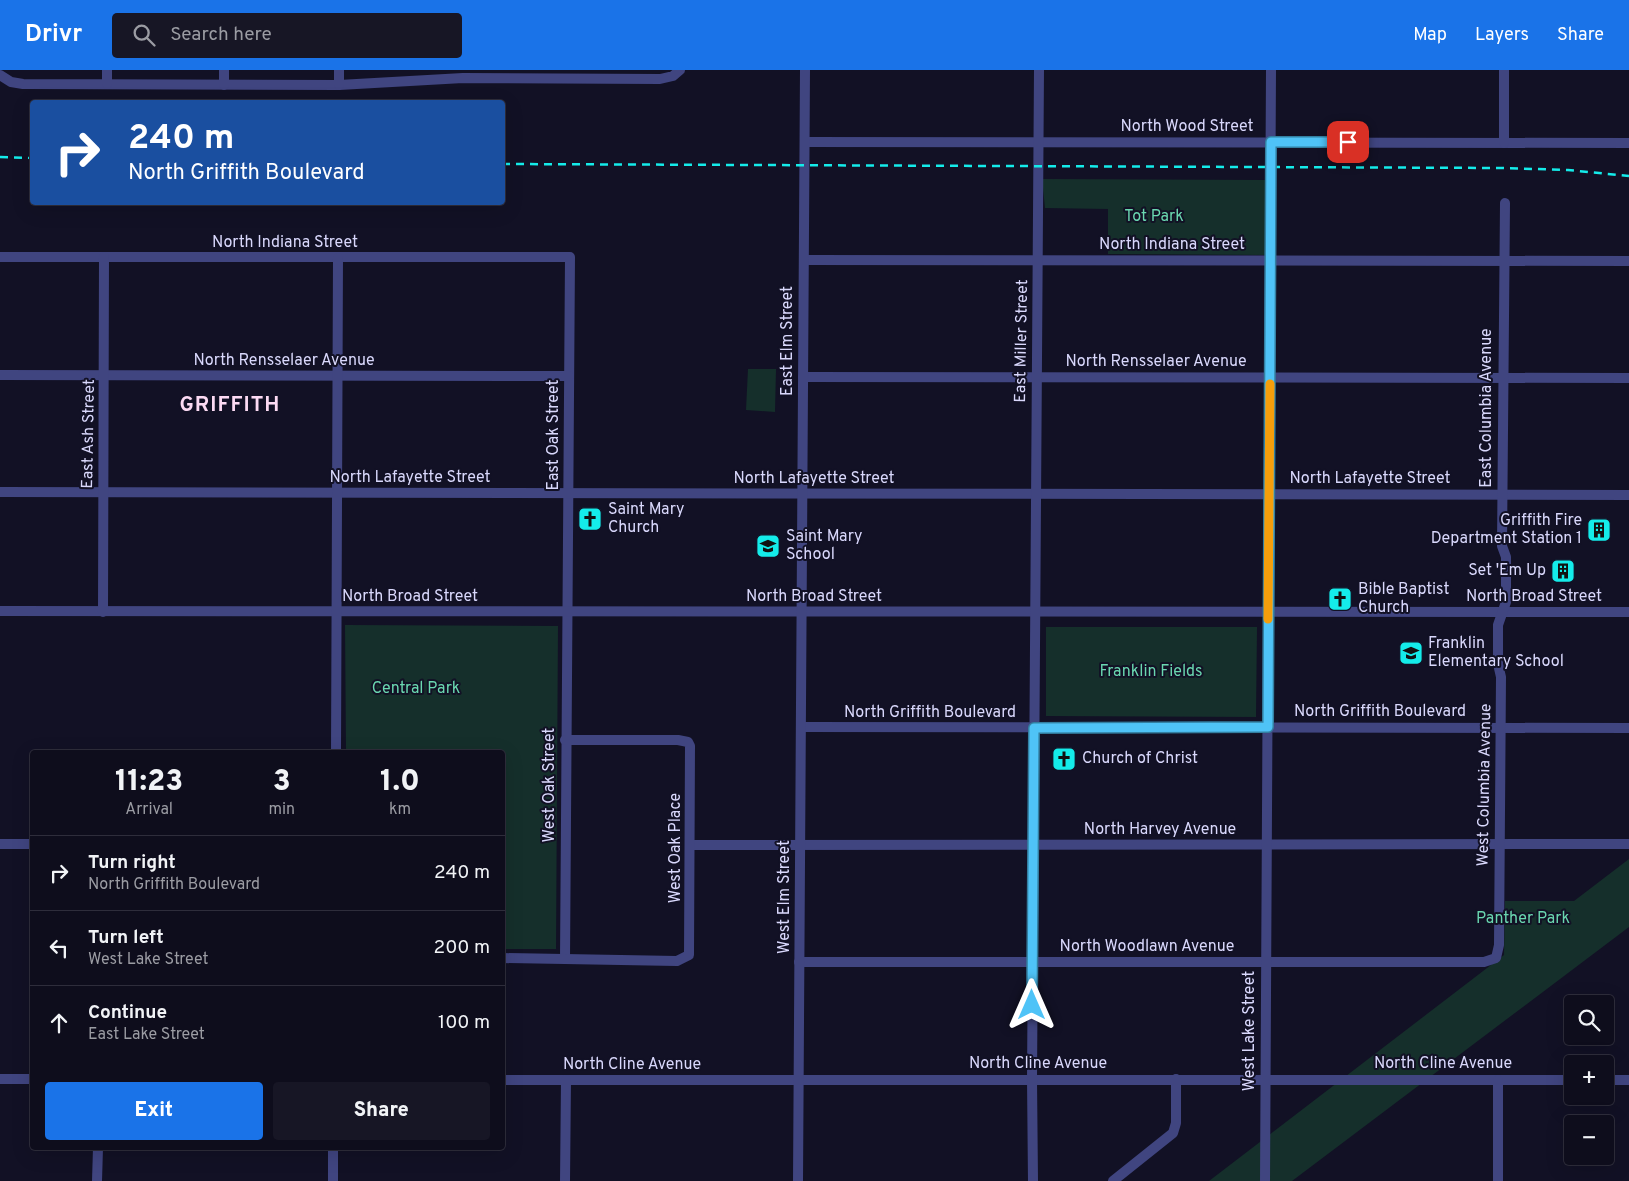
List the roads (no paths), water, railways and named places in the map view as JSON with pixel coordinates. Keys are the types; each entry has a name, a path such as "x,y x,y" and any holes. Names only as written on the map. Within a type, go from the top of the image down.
{"street":[{"path":"107,70 107,84"},
{"path":"224,70 224,85"},
{"path":"339,70 339,85"},
{"path":"0,75 11,82 23,84 339,85 463,78 660,79 673,76 680,70"},
{"name":"East Elm Street","path":"802,612 805,70"},
{"name":"East Miller Street","path":"1033,1181 1032,962 1039,70"},
{"name":"West Lake Street","path":"1265,1181 1272,70"},
{"path":"1504,70 1504,143"},
{"name":"North Wood Street","path":"805,142 1629,143"},
{"name":"East Columbia Avenue","path":"1502,612 1506,602 1506,558 1502,546 1504,203"},
{"name":"North Indiana Street","path":"0,257 570,257"},
{"name":"East Ash Street","path":"103,612 104,257"},
{"name":"East Oak Street","path":"568,612 570,257"},
{"path":"336,750 338,258"},
{"name":"North Indiana Street","path":"804,260 1629,261"},
{"name":"North Rensselaer Avenue","path":"0,375 569,376"},
{"name":"North Rensselaer Avenue","path":"803,377 1629,378"},
{"name":"North Lafayette Street","path":"0,492 1629,495"},
{"name":"North Broad Street","path":"0,611 1629,612"},
{"name":"West Oak Street","path":"565,958 565,740 568,612"},
{"name":"West Elm Street","path":"798,1181 802,612"},
{"name":"West Columbia Avenue","path":"1495,959 1499,945 1501,728 1498,625 1502,612"},
{"name":"North Griffith Boulevard","path":"801,728 1629,728"},
{"name":"West Oak Place","path":"565,740 678,740 688,742 691,752 689,955 677,961 565,958"},
{"path":"0,844 30,844"},
{"name":"North Harvey Avenue","path":"691,845 1629,844"},
{"path":"505,958 565,958"},
{"name":"North Woodlawn Avenue","path":"800,962 1484,962 1495,959"},
{"path":"0,1079 30,1079"},
{"path":"1113,1181 1173,1133 1176,1123 1176,1079"},
{"name":"North Cline Avenue","path":"505,1080 1564,1080"},
{"path":"565,1181 566,1080"},
{"path":"1498,1080 1498,1181"},
{"path":"1614,1080 1629,1080"},
{"path":"97,1181 98,1150"},
{"path":"333,1150 333,1181"}],"railway":[{"path":"0,157 30,158"},
{"path":"505,164 1500,168 1568,170 1629,176"}],"place":[{"name":"Saint Mary Church","path":"590,519"},
{"name":"Griffith Fire Department Station 1","path":"1599,530"},
{"name":"Saint Mary School","path":"768,546"},
{"name":"Set 'Em Up","path":"1563,571"},
{"name":"Bible Baptist Church","path":"1340,599"},
{"name":"Franklin Elementary School","path":"1411,653"},
{"name":"Church of Christ","path":"1064,759"}],"district":[{"name":"GRIFFITH","path":"230,405"}],"park label":[{"name":"Tot Park","path":"1154,217"},
{"name":"Franklin Fields","path":"1151,672"},
{"name":"Central Park","path":"416,689"},
{"name":"Panther Park","path":"1523,919"}]}
